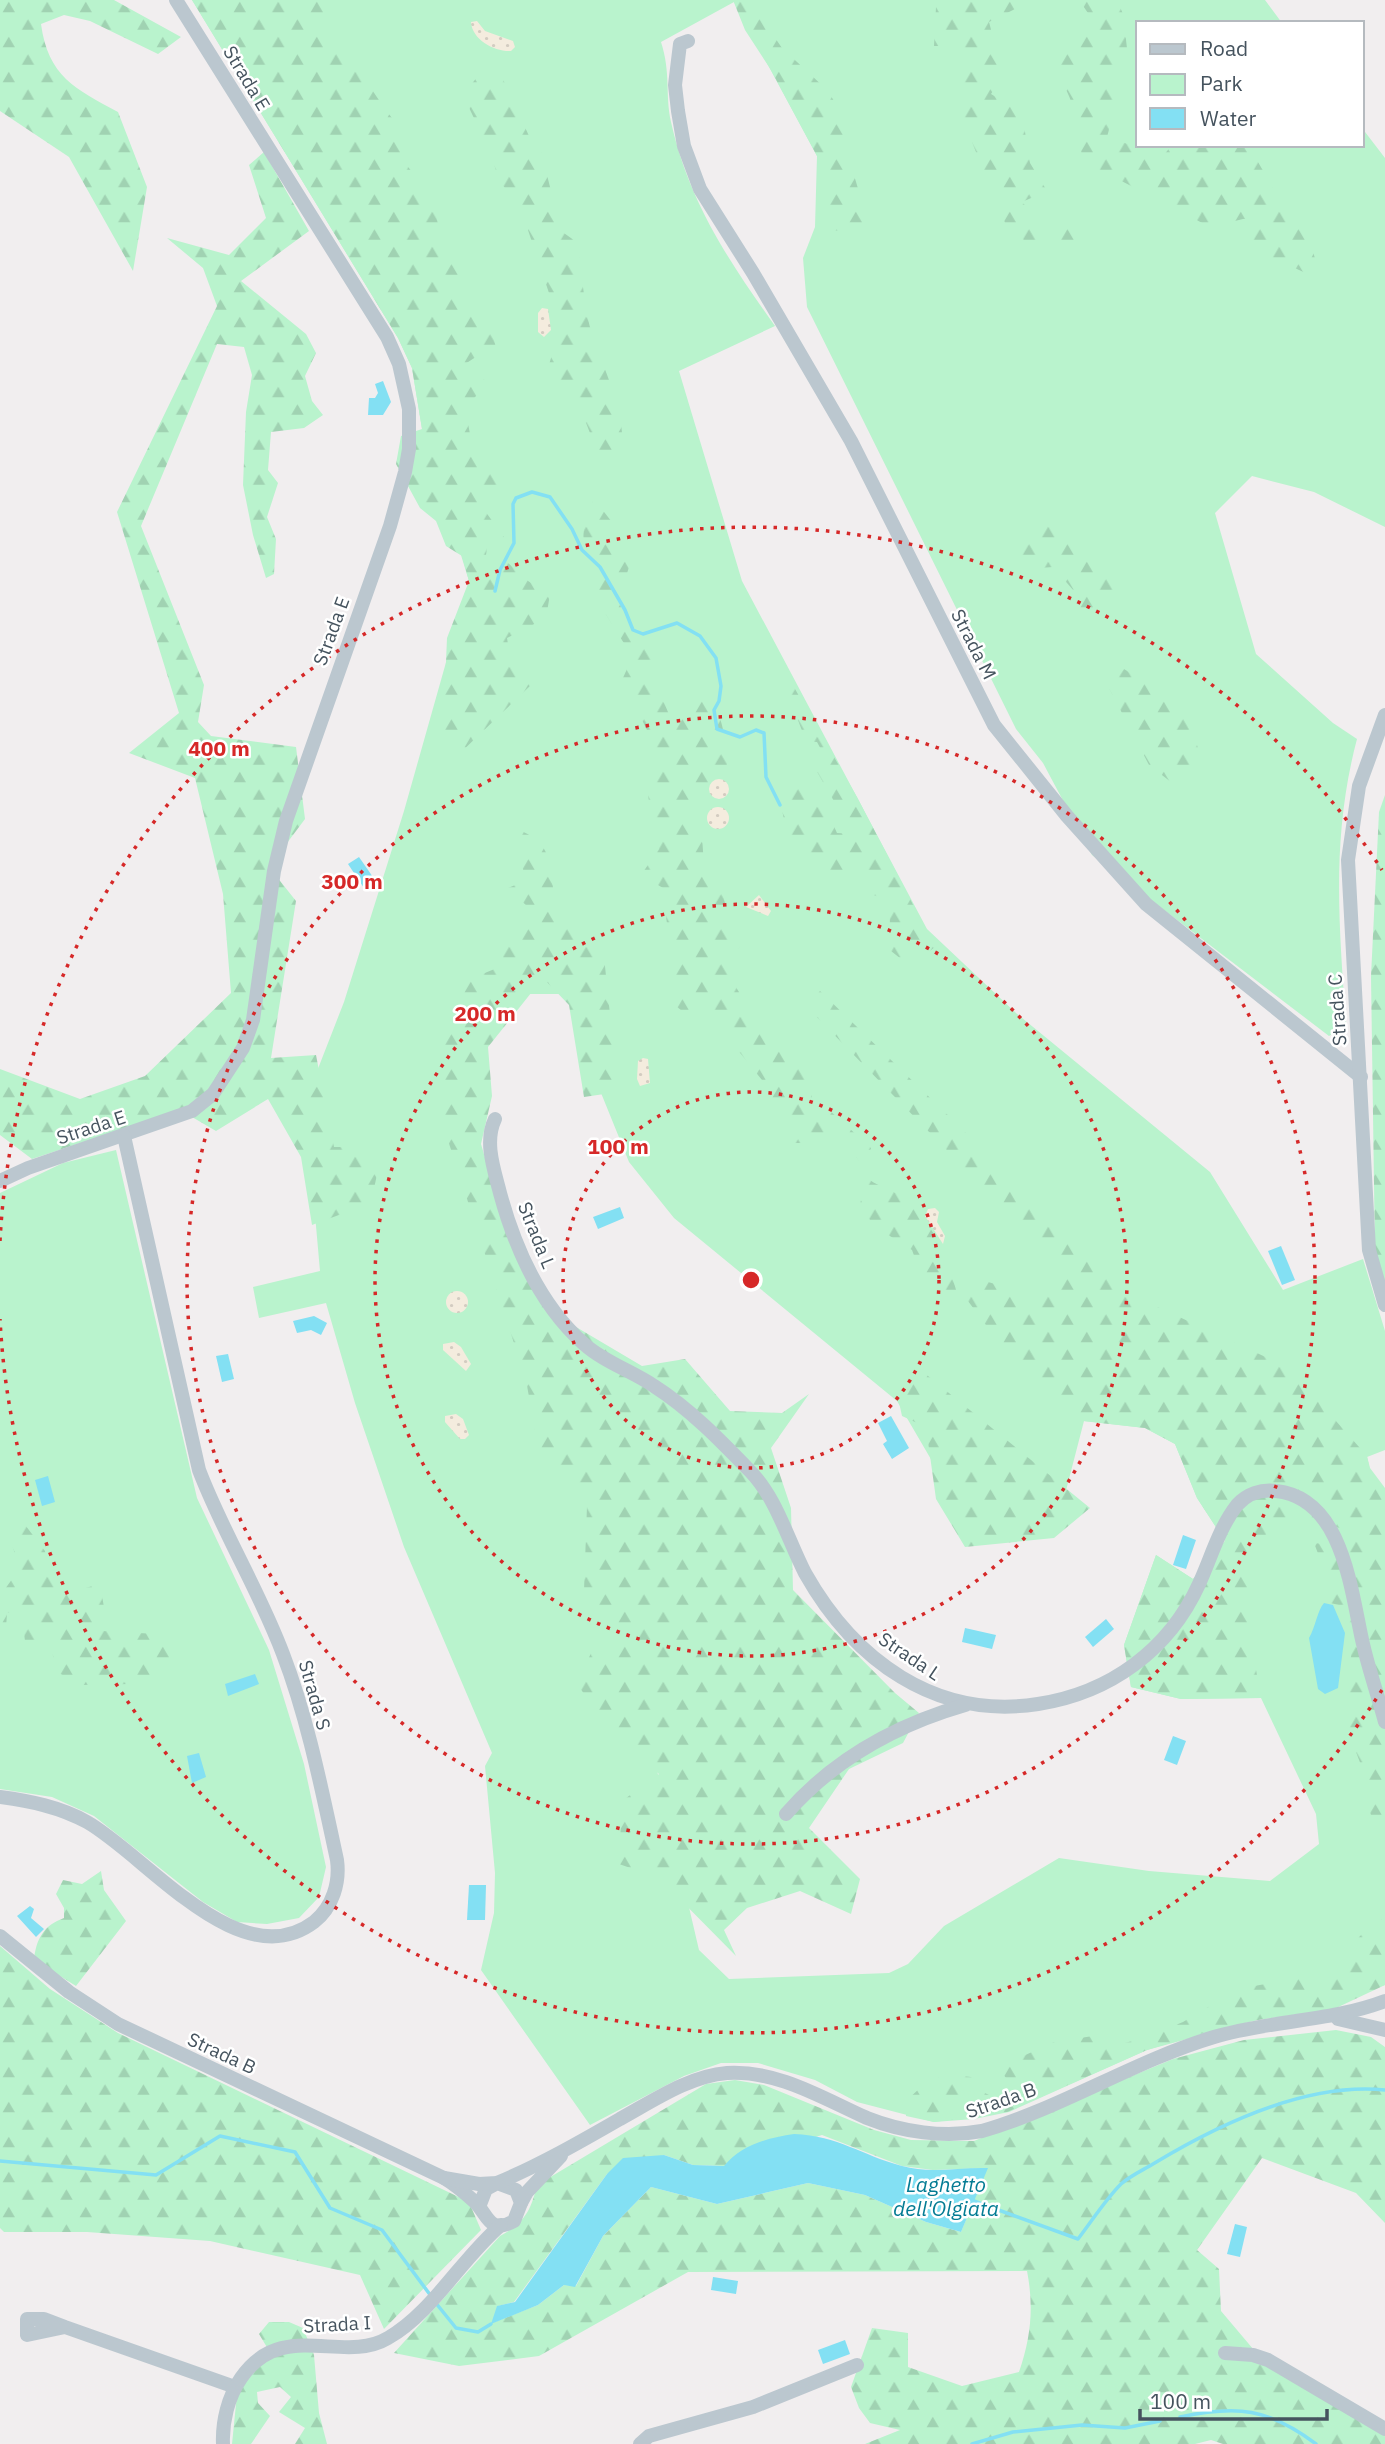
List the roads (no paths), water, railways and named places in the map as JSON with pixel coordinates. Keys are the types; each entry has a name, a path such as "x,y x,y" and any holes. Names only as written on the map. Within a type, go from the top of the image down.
{"street":[{"name":"Strada E","path":"0,1181 28,1168 178,1118 203,1104 231,1071 253,1020 274,871 286,821 390,526 405,472 410,431 404,384 387,337 176,0"},
{"name":"Strada M","path":"688,41 680,44 675,85 681,130 699,189 753,273 851,442 994,725 1067,816 1146,904 1211,953 1360,1077"},
{"name":"Strada C","path":"1385,715 1359,786 1348,860 1370,1259 1385,1305"},
{"name":"Strada L","path":"495,1119 489,1135 490,1148 515,1240 536,1284 565,1325 594,1353 652,1384 694,1416 752,1473 770,1496 816,1590 859,1643 922,1690 969,1704 1010,1707 1059,1700 1108,1681 1160,1645 1183,1616 1234,1509 1247,1496 1274,1491 1289,1493 1308,1504 1322,1517 1333,1534 1345,1568 1385,1722"},
{"name":"Strada S","path":"0,1797 48,1807 86,1822 115,1840 207,1913 242,1931 273,1937 298,1931 320,1917 335,1892 337,1860 284,1656 258,1595 219,1521 199,1470 124,1136"},
{"path":"786,1814 835,1767 881,1738 926,1717 969,1704"},
{"name":"Strada B","path":"0,1936 69,1992 142,2038 444,2178 463,2190 480,2210"},
{"path":"1385,2003 1382,2013 1385,2028"},
{"name":"Strada B","path":"444,2178 479,2185 498,2183 692,2082 708,2076 741,2073 792,2083 888,2125 922,2132 971,2133 997,2127 1120,2072 1214,2037 1275,2023 1329,2017 1385,2003"},
{"name":"Strada B","path":"1329,2017 1385,2028"},
{"name":"Strada B","path":"522,2203 527,2192 572,2145"},
{"path":"477,2246 483,2222 480,2210 486,2189 498,2183 516,2190 522,2203 514,2221 501,2225 489,2222 480,2210"},
{"name":"Strada I","path":"223,2444 226,2409 235,2387 250,2367 270,2352 293,2346 360,2345 381,2341 405,2324 477,2246 501,2225"},
{"path":"65,2327 235,2387"},
{"path":"1225,2353 1253,2355 1268,2360 1385,2429"},
{"path":"640,2444 649,2436 752,2407 857,2365"}],"water":[{"path":"383,381 391,402 383,415 368,415 369,398 375,398 378,393 375,384"},
{"path":"359,857 375,880 364,888 348,864"},
{"path":"620,1207 624,1218 598,1229 593,1217"},
{"path":"1281,1246 1295,1280 1282,1285 1268,1251"},
{"path":"314,1316 327,1323 321,1335 311,1330 297,1333 293,1321"},
{"path":"228,1354 234,1379 222,1382 216,1356"},
{"path":"891,1416 909,1448 892,1459 883,1444 887,1441 878,1423"},
{"path":"48,1476 55,1502 42,1506 35,1480"},
{"path":"1183,1535 1196,1540 1186,1569 1173,1565"},
{"path":"1324,1603 1333,1605 1345,1633 1338,1688 1325,1694 1318,1689 1309,1638"},
{"path":"1106,1619 1114,1629 1093,1647 1085,1637"},
{"path":"965,1628 996,1635 992,1649 962,1642"},
{"path":"255,1674 259,1684 228,1696 225,1684"},
{"path":"1173,1736 1186,1741 1177,1765 1164,1760"},
{"path":"199,1753 206,1777 192,1783 187,1756"},
{"path":"469,1885 486,1885 485,1920 467,1920"},
{"path":"30,1906 34,1909 31,1918 44,1929 36,1937 17,1916"},
{"name":"Laghetto dell'Olgiata","path":"794,2134 824,2138 887,2162 913,2168 988,2168 961,2232 926,2222 865,2195 808,2183 717,2204 651,2187 603,2236 575,2287 564,2285 538,2305 491,2324 497,2306 515,2302 607,2174 623,2158 664,2155 693,2165 724,2166 746,2148"},
{"path":"1235,2224 1247,2227 1240,2257 1227,2254"},
{"path":"713,2277 738,2281 736,2294 711,2290"},
{"path":"845,2340 850,2354 823,2364 818,2350"}],"waterway":[{"path":"495,591 500,570 514,543 513,504 516,498 532,492 550,497 572,529 582,550 600,567 625,610 633,630 643,634 677,623 700,636 716,658 721,686 719,701 714,710 717,729 740,737 756,730 764,733 766,777 780,805"},
{"path":"974,2201 1078,2239 1121,2184 1206,2134 1294,2099 1355,2089 1385,2090"},
{"path":"0,2161 156,2175 220,2136 295,2152 330,2208 382,2230 431,2296"},
{"path":"435,2302 456,2328 478,2332 491,2324"},
{"path":"1180,2417 1219,2411 1251,2412 1283,2423 1316,2444"},
{"path":"972,2444 1013,2432 1082,2425 1125,2428 1160,2421"}]}
